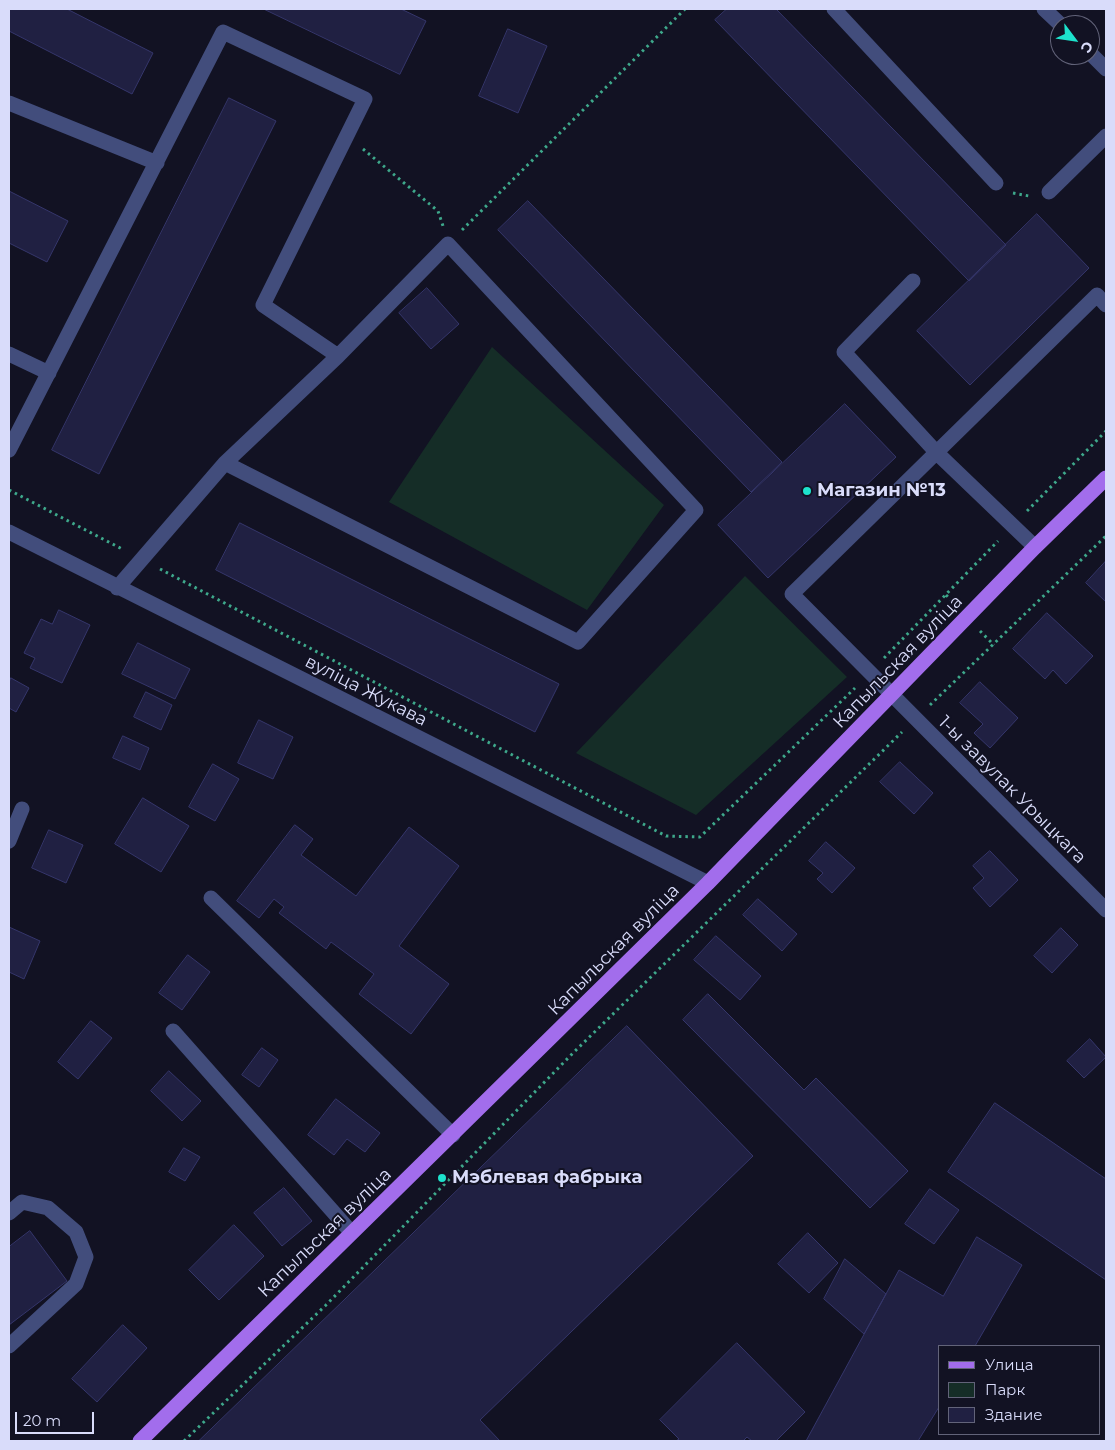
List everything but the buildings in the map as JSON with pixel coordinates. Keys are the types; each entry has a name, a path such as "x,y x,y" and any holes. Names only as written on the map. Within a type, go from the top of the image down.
{"main road":[{"name":"Капыльская вуліца","path":"140,1441 351,1232 453,1136 708,883 1035,547 1106,478"}],"street":[{"path":"834,9 996,183"},
{"path":"9,450 223,32 365,99 348,137 263,305 338,356"},
{"path":"9,103 157,163"},
{"path":"1049,192 1106,136"},
{"path":"117,588 225,464 338,356 448,244 696,510 578,642 225,464"},
{"path":"913,281 844,352 937,453 1035,547"},
{"path":"937,453 1097,295 1106,305"},
{"path":"9,354 49,373"},
{"name":"1-ы завулак Урыцкага","path":"937,453 792,594 915,720 1106,910"},
{"name":"вуліца Жукава","path":"9,532 117,588 708,883"},
{"path":"9,841 22,809"},
{"path":"211,898 453,1136"},
{"path":"173,1031 351,1232"},
{"path":"9,1213 22,1202 48,1208 76,1232 86,1257 76,1284 9,1346"}],"path":[{"path":"348,137 438,211 448,244 685,9"},
{"path":"996,183 1018,196 1033,196 1049,192"},
{"path":"184,1441 326,1305 573,1053 1106,536"}],"green space":[{"path":"492,347 664,505 587,610 389,502"},
{"path":"745,576 847,677 696,815 576,753"}],"place":[{"name":"Магазин №13","path":"807,491"},
{"name":"Мэблевая фабрыка","path":"442,1178"}]}
